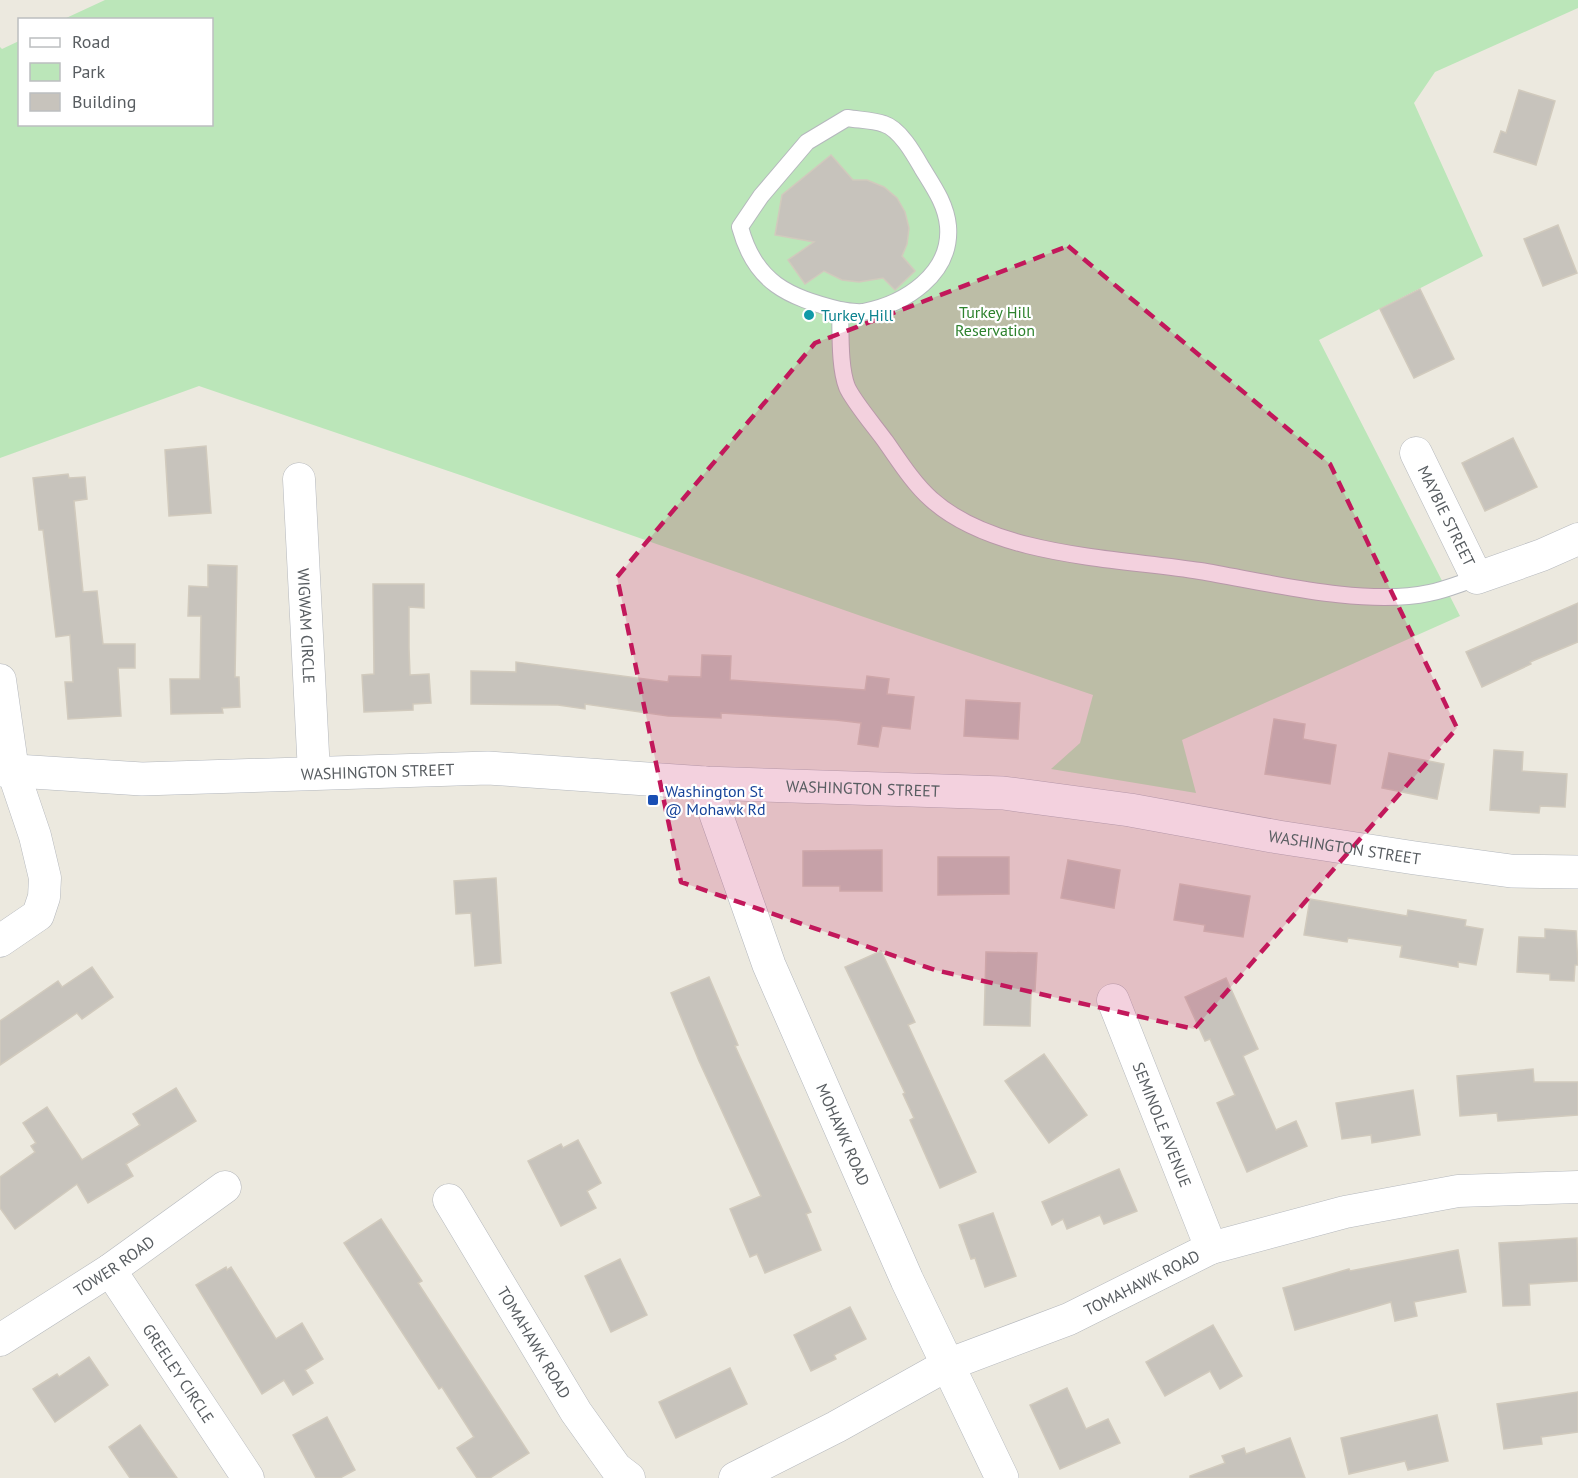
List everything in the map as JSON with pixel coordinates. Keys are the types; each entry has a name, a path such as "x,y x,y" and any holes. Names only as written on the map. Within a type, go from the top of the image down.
{"street":[{"name":"MAYBIE STREET","path":"1416,453 1477,578"},
{"name":"WIGWAM CIRCLE","path":"299,479 314,773"},
{"path":"1477,578 1542,555 1578,539"},
{"path":"0,680 6,771 35,836 45,878 44,897 38,915 0,941"},
{"name":"WASHINGTON STREET","path":"6,771 142,779 488,768 705,783 1003,793 1130,810 1278,837 1415,858 1511,871 1578,872"},
{"name":"MOHAWK ROAD","path":"705,783 769,965 907,1280 1002,1478"},
{"name":"SEMINOLE AVENUE","path":"1113,1000 1211,1248"},
{"name":"TOWER ROAD","path":"0,1340 110,1270 225,1187"},
{"name":"TOMAHAWK ROAD","path":"735,1478 836,1427 947,1365 1069,1318 1211,1248 1346,1212 1458,1191 1578,1187"},
{"name":"TOMAHAWK ROAD","path":"449,1200 576,1412 616,1468 628,1478"},
{"name":"GREELEY CIRCLE","path":"110,1270 248,1478"}],"lane":[{"path":"847,118 886,124 910,145 944,205 948,226 948,248 928,282 907,297 861,312 840,310 793,296 773,284 745,248 740,227 761,196 807,142 847,118"},
{"path":"840,310 841,353 847,387 903,466 931,499 963,522 996,536 1080,555 1191,570 1336,594 1375,597 1429,594 1477,578"}],"highlighted area":[{"path":"1068,246 1330,464 1457,728 1194,1029 935,970 681,882 617,577 815,343"}],"green space":[{"name":"Turkey Hill Reservation","path":"105,0 1578,0 1578,8 1435,72 1414,103 1483,256 1319,340 1460,616 1182,740 1196,793 1051,769 1080,743 1093,695 199,386 0,458 0,47 2,49 18,41 18,126 213,126 213,18 66,18"}],"building":[{"path":"1519,90 1555,101 1536,165 1494,152 1501,131 1506,133"},
{"path":"831,155 853,180 867,180 884,187 897,198 905,212 909,228 907,244 902,256 915,271 895,290 883,278 859,282 842,280 824,271 805,284 788,260 814,242 775,235 782,195"},
{"path":"1558,225 1577,273 1543,286 1524,239"},
{"path":"1420,289 1454,359 1414,378 1380,309"},
{"path":"1513,438 1537,487 1485,511 1462,463"},
{"path":"206,446 211,513 169,516 165,450"},
{"path":"68,474 69,478 85,477 87,499 74,501 83,592 97,591 103,644 135,644 135,668 118,668 121,716 68,719 65,682 73,682 70,635 56,637 43,530 39,530 33,478"},
{"path":"208,565 237,566 235,677 239,677 240,707 222,708 223,713 171,714 170,679 200,679 201,616 188,616 189,586 208,587"},
{"path":"373,584 424,584 424,608 409,607 410,675 429,674 431,703 413,704 413,710 364,712 362,675 374,674"},
{"path":"1578,603 1578,642 1530,662 1531,664 1482,687 1466,652"},
{"path":"702,655 731,656 730,680 865,690 867,676 889,679 887,694 914,697 910,729 882,726 878,747 858,744 861,723 836,720 721,713 721,718 668,716 585,704 585,709 558,705 471,704 471,671 516,672 516,662 668,682 669,676 701,677"},
{"path":"966,700 1020,703 1018,739 964,736"},
{"path":"1274,719 1305,724 1303,739 1336,745 1330,784 1265,774"},
{"path":"1494,750 1523,752 1522,771 1567,774 1565,807 1540,806 1539,813 1490,810"},
{"path":"1389,753 1444,764 1437,799 1382,788"},
{"path":"882,850 882,891 840,891 840,886 803,886 803,851"},
{"path":"938,857 1009,857 1009,894 938,895"},
{"path":"1068,860 1120,870 1114,908 1061,898"},
{"path":"496,878 501,963 475,966 471,913 456,914 454,881"},
{"path":"1180,884 1250,896 1243,937 1204,931 1205,925 1174,920"},
{"path":"1310,899 1407,916 1408,910 1466,920 1465,926 1483,929 1476,965 1458,962 1458,967 1400,957 1402,946 1348,938 1347,942 1304,935"},
{"path":"1545,929 1576,931 1578,965 1575,965 1574,981 1550,980 1550,974 1517,972 1519,937 1545,938"},
{"path":"881,951 915,1022 908,1025 976,1172 940,1188 910,1120 914,1118 903,1094 905,1093 845,967"},
{"path":"986,952 1037,953 1035,991 1031,992 1030,1026 984,1025"},
{"path":"92,967 113,997 82,1019 77,1013 0,1065 0,1021 58,981 62,987"},
{"path":"709,977 738,1045 735,1046 811,1212 806,1214 821,1250 765,1273 757,1254 750,1257 730,1209 761,1196 699,1061 671,993"},
{"path":"1226,978 1258,1049 1243,1056 1276,1130 1296,1121 1307,1146 1247,1172 1217,1103 1235,1095 1210,1039 1205,1041 1185,997"},
{"path":"1044,1054 1087,1115 1049,1143 1005,1081"},
{"path":"1533,1069 1534,1082 1578,1082 1578,1115 1498,1121 1497,1113 1460,1116 1457,1076"},
{"path":"176,1088 196,1121 126,1164 133,1176 88,1203 77,1184 15,1229 0,1208 0,1177 35,1152 31,1146 36,1143 23,1123 47,1107 82,1160 140,1125 133,1114"},
{"path":"1413,1090 1420,1135 1372,1143 1371,1135 1342,1139 1336,1103"},
{"path":"578,1140 601,1183 587,1191 596,1208 561,1226 528,1161 561,1144 563,1148"},
{"path":"1119,1169 1137,1211 1104,1224 1100,1215 1067,1229 1063,1219 1052,1225 1042,1202"},
{"path":"993,1213 1016,1276 985,1287 975,1258 971,1259 959,1225"},
{"path":"381,1219 422,1281 418,1283 529,1453 490,1478 477,1478 457,1448 474,1437 442,1387 439,1389 344,1243"},
{"path":"1577,1238 1578,1281 1529,1284 1530,1305 1503,1306 1499,1243"},
{"path":"1458,1250 1466,1292 1414,1302 1417,1316 1395,1321 1391,1302 1295,1330 1283,1288 1349,1269 1350,1271"},
{"path":"620,1259 647,1315 611,1332 585,1276"},
{"path":"226,1267 227,1270 231,1267 276,1339 302,1323 323,1359 305,1370 313,1383 293,1395 284,1380 262,1394 196,1285"},
{"path":"850,1307 866,1339 834,1355 836,1359 811,1371 794,1335"},
{"path":"1213,1325 1242,1376 1220,1389 1210,1371 1165,1396 1146,1362"},
{"path":"89,1357 108,1385 55,1422 33,1389 57,1374 59,1377"},
{"path":"730,1368 747,1404 676,1438 659,1402"},
{"path":"1067,1388 1086,1429 1108,1419 1120,1443 1060,1469 1030,1405"},
{"path":"1578,1392 1578,1432 1541,1437 1542,1444 1504,1449 1497,1404"},
{"path":"1437,1415 1448,1461 1408,1470 1405,1461 1349,1474 1341,1438"},
{"path":"327,1417 355,1470 340,1478 316,1478 293,1435"},
{"path":"140,1425 177,1478 130,1478 109,1447"},
{"path":"1290,1438 1305,1478 1190,1478 1190,1476 1225,1463 1222,1456 1244,1448 1246,1454"}],"place":[{"name":"Turkey Hill","path":"809,315"},
{"name":"Washington St @ Mohawk Rd","path":"653,800"}]}
